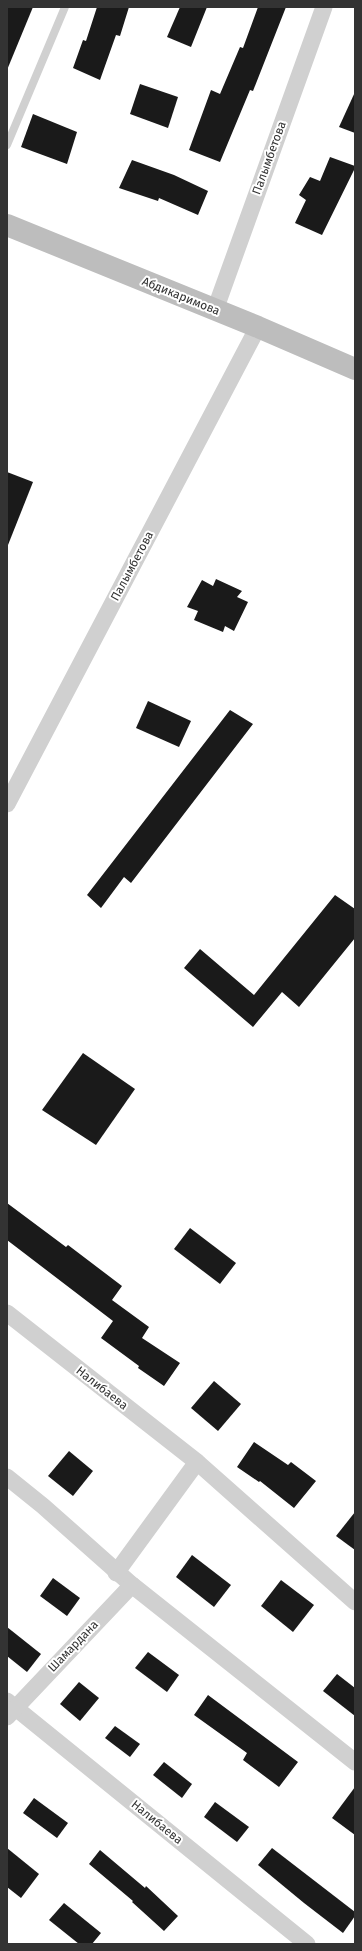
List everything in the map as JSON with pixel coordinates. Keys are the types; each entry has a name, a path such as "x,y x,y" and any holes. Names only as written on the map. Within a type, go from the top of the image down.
{"main road":[{"name":"Абдикаримова","path":"7,225 258,327 355,369"}],"street":[{"name":"Палымбетова","path":"215,310 324,7"},
{"name":"Палымбетова","path":"7,804 11,787 258,327"},
{"name":"Налибаева","path":"7,1313 197,1462 355,1602"},
{"path":"116,1572 197,1462"},
{"path":"7,1477 44,1506 132,1586 355,1762"},
{"name":"Шамардана","path":"10,1708 132,1586"},
{"name":"Налибаева","path":"10,1708 34,1721 307,1944"}],"lane":[{"path":"7,145 9,135 65,7"}],"building":[{"path":"7,7 33,7 7,70"},
{"path":"97,7 129,7 120,36 116,35 100,80 73,68 83,40 86,41"},
{"path":"180,7 207,7 191,47 167,37"},
{"path":"258,7 286,7 253,91 250,90 220,162 189,150 211,90 220,94 240,47 243,48"},
{"path":"140,84 178,97 168,128 130,114"},
{"path":"355,92 355,133 339,127"},
{"path":"33,114 77,132 67,164 21,147"},
{"path":"330,157 355,166 355,168 322,235 295,223 306,200 299,195 310,177 320,181"},
{"path":"132,160 174,175 208,191 198,215 159,198 158,201 119,188"},
{"path":"7,472 33,482 8,545 7,545"},
{"path":"216,579 242,591 237,597 248,602 234,631 225,626 223,632 194,620 198,611 187,607 202,580 213,586"},
{"path":"148,701 191,721 179,747 136,728"},
{"path":"230,710 253,724 131,883 124,877 101,908 87,895"},
{"path":"335,895 355,909 355,938 299,1007 282,992 253,1027 184,968 200,949 254,995"},
{"path":"83,1053 135,1089 96,1145 42,1110"},
{"path":"7,1203 66,1247 68,1245 122,1286 112,1300 149,1327 142,1338 180,1363 164,1386 138,1368 139,1366 101,1338 113,1321 7,1240"},
{"path":"190,1228 236,1263 220,1284 174,1249"},
{"path":"214,1381 241,1404 218,1431 191,1408"},
{"path":"254,1442 288,1465 291,1462 316,1481 294,1508 260,1481 259,1482 237,1467"},
{"path":"69,1451 93,1471 73,1496 48,1476"},
{"path":"355,1512 355,1550 336,1536"},
{"path":"192,1555 231,1585 214,1607 176,1577"},
{"path":"53,1578 80,1598 67,1616 40,1596"},
{"path":"281,1580 314,1605 293,1632 261,1606"},
{"path":"7,1627 41,1654 27,1672 7,1656"},
{"path":"148,1652 179,1675 167,1692 135,1668"},
{"path":"337,1674 355,1688 355,1716 323,1691"},
{"path":"79,1682 99,1698 80,1721 60,1704"},
{"path":"208,1695 298,1762 279,1787 243,1760 247,1753 194,1715"},
{"path":"115,1726 140,1744 130,1757 105,1738"},
{"path":"164,1762 192,1784 182,1798 153,1775"},
{"path":"355,1787 355,1835 332,1818"},
{"path":"34,1798 68,1823 57,1838 23,1813"},
{"path":"215,1802 249,1827 237,1842 204,1817"},
{"path":"7,1848 39,1874 21,1898 7,1887"},
{"path":"272,1848 355,1912 355,1916 343,1933 258,1865"},
{"path":"100,1850 145,1888 146,1886 178,1916 164,1931 132,1902 133,1901 89,1864"},
{"path":"64,1903 101,1933 92,1944 79,1944 49,1920"}]}
